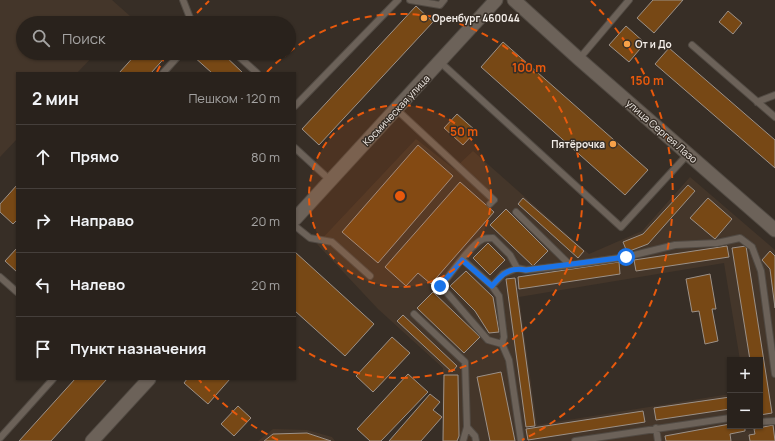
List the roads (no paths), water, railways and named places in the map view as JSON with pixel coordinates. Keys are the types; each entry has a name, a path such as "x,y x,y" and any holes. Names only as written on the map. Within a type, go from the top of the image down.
{"street":[{"name":"Космическая улица","path":"296,219 496,0"},
{"name":"улица Сергея Лазо","path":"514,0 579,59 774,226"},
{"path":"92,441 147,380"}],"lane":[{"path":"183,0 189,16"},
{"path":"296,105 398,0"},
{"path":"410,0 440,5 444,0"},
{"path":"579,59 629,0"},
{"path":"692,45 775,117"},
{"path":"164,72 175,60"},
{"path":"243,60 256,72"},
{"path":"440,62 621,227 689,154"},
{"path":"758,102 775,95"},
{"path":"396,109 494,200 490,204"},
{"path":"296,149 331,181"},
{"path":"516,212 570,264"},
{"path":"296,227 310,238 332,242 370,276"},
{"path":"502,344 488,340 440,286 462,260 477,244 484,239 493,238 510,255 517,268"},
{"path":"492,286 503,274 517,268 526,270 626,257 675,245 717,244 740,238 752,247 761,271 775,374"},
{"path":"462,260 492,286 499,296 504,337 502,344 509,360 521,441"},
{"path":"0,276 16,291"},
{"path":"414,314 465,362 467,427 463,441"},
{"path":"0,438 52,380"},
{"path":"574,441 727,418"},
{"path":"763,422 775,421"},
{"path":"467,427 475,436 476,441"},
{"path":"656,428 658,441"}],"place":[{"name":"Оренбург 460044","path":"424,18"},
{"name":"От и До","path":"627,44"},
{"name":"Пятёрочка","path":"613,144"}]}
